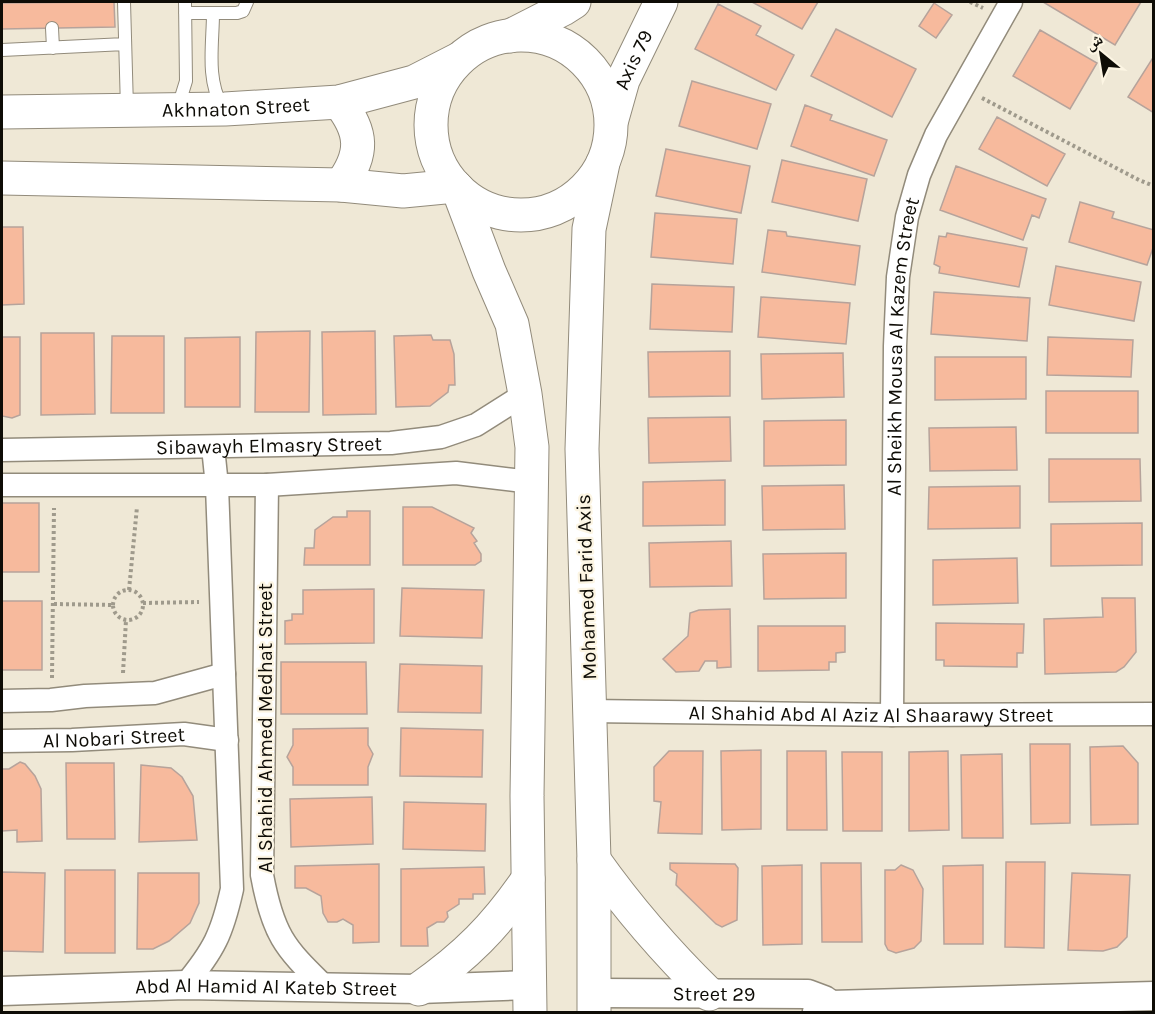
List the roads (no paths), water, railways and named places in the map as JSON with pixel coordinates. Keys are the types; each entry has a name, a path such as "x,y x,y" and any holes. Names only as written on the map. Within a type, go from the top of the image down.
{"main road":[{"path":"510,36 574,2"},
{"name":"Axis 79","path":"612,119 623,80 661,2"},
{"path":"2,178 341,184 403,191 457,188 478,204 501,212 525,215 549,210 571,200 589,184 603,163 610,142 612,119 607,95 596,73 579,55 558,43 534,36 510,36 492,40 476,47 461,58 446,77 435,98 431,121 433,145 442,167 457,188 489,272 512,324 532,447 529,999"},
{"name":"Akhnaton Street","path":"2,112 225,110 350,101 414,82 461,58"},
{"path":"339,102 350,116 357,134 358,152 352,170 341,184"},
{"name":"Mohamed Farid Axis","path":"594,1003 594,860 582,449 589,229 603,163"},
{"path":"532,447 582,449"},
{"path":"594,860 621,898 659,943 709,994"},
{"path":"418,988 451,966 480,940 506,911 528,879"}],"street":[{"name":"Al Sheikh Mousa Al Kazem Street","path":"891,715 895,346 898,277 907,217 919,175 936,135 1011,2"},
{"name":"Sibawayh Elmasry Street","path":"2,450 391,443 441,437 476,425 525,394"},
{"name":"Al Shahid Ahmed Medhat Street","path":"185,985 208,957 216,941 224,924 232,889 217,486 213,447"},
{"name":"Sibawayh Elmasry Street","path":"2,485 54,487 267,485 456,473 531,482"},
{"name":"Al Shahid Ahmed Medhat Street","path":"267,485 262,875 268,903 282,938 326,988"},
{"name":"Al Nobari Street","path":"2,701 155,693 224,674"},
{"name":"Al Shahid Abd Al Aziz Al Shaarawy Street","path":"590,711 891,715 1154,714"},
{"name":"Al Nobari Street","path":"2,741 184,734 227,740"},
{"name":"Abd Al Hamid Al Kateb Street","path":"2,991 185,985 418,988 529,999"},
{"name":"Street 29","path":"594,1003 709,994 808,994 824,1000 824,1009 1154,996"}],"lane":[{"path":"124,2 127,112"},
{"path":"176,111 186,81 185,7 213,13 237,13 243,11 247,2"},
{"path":"213,13 212,78 225,110"},
{"path":"52,28 53,48"},
{"path":"2,50 125,44"}]}
